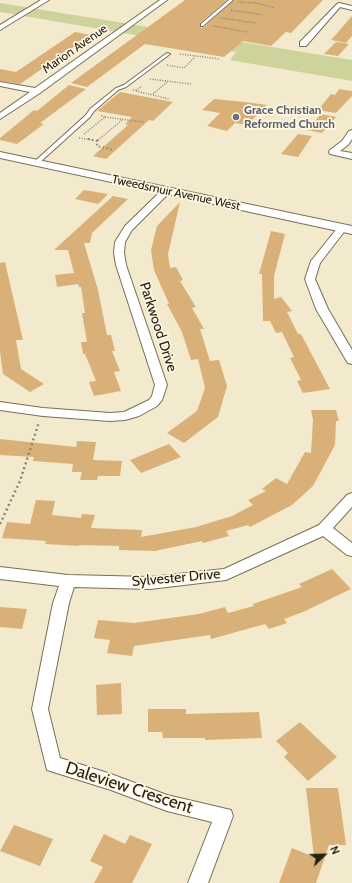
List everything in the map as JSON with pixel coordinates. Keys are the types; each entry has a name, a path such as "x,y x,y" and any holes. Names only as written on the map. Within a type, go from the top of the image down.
{"street":[{"path":"0,28 46,0"},
{"name":"Marion Avenue","path":"0,117 164,0"},
{"path":"303,44 339,5 352,8"},
{"path":"0,84 36,91"},
{"path":"352,133 345,143 333,152 352,156"},
{"name":"Tweedsmuir Avenue West","path":"0,155 36,164 347,229"},
{"name":"Parkwood Drive","path":"0,406 89,416 125,416 144,409 158,397 161,385 121,265 119,253 120,242 128,228 166,191"},
{"path":"347,229 315,263 310,279 322,309 351,354"},
{"name":"Sylvester Drive","path":"0,573 68,580 150,583 226,574 324,529 352,498"},
{"path":"324,529 352,551"},
{"name":"Daleview Crescent","path":"68,580 61,603 40,709 53,764 111,782 167,803 224,816 198,883"}],"lane":[{"path":"203,25 231,0"},
{"path":"36,164 88,116 92,110 117,90 126,86 168,54"}],"path":[{"path":"238,2 257,3 275,8"},
{"path":"229,9 263,15"},
{"path":"220,17 256,23"},
{"path":"203,25 247,32"},
{"path":"180,54 220,59"},
{"path":"167,65 184,68 196,57"},
{"path":"150,79 168,82"},
{"path":"153,94 171,80 191,84"},
{"path":"137,90 136,91 169,99"},
{"path":"105,117 143,122"},
{"path":"79,138 97,141 122,120"},
{"path":"97,141 97,146 114,150"},
{"path":"0,524 20,481 43,412"}],"green space":[{"path":"0,3 352,60 352,81 230,60 236,52 0,12"}],"building":[{"path":"185,0 227,0 200,23 201,28 234,0 323,0 291,33 286,32 271,46 243,41 224,57 145,44 87,87 71,83"},
{"path":"352,16 352,36 346,43 331,40"},
{"path":"75,32 91,35 20,84 0,81 0,69 16,72"},
{"path":"336,42 349,44 338,56 324,54"},
{"path":"69,85 86,89 40,123 44,124 17,144 0,140 0,138 34,110 37,111"},
{"path":"339,89 352,91 352,96 336,113 318,110 331,94 335,95"},
{"path":"120,92 173,102 153,121 149,120 106,159 93,156 128,125 125,124 132,117 97,111"},
{"name":"Grace Christian Reformed Church","path":"214,99 267,105 247,125 235,123 227,131 207,126 220,113 202,110"},
{"path":"321,114 336,117 322,133 307,130"},
{"path":"298,134 312,136 298,157 281,154"},
{"path":"84,190 108,194 98,204 75,199"},
{"path":"113,196 128,199 92,233 90,243 84,243 98,290 107,335 111,335 115,351 112,351 120,371 114,372 121,391 94,396 89,382 96,381 85,354 83,354 81,342 87,342 82,313 85,313 81,287 79,287 78,284 57,287 55,275 74,273 68,250 54,250"},
{"path":"180,202 168,254 170,268 176,267 183,280 180,281 196,307 192,308 204,329 200,329 210,361 219,360 227,386 218,417 184,443 167,433 197,411 205,388 198,359 191,360 182,332 167,304 169,304 154,270 151,250 157,226"},
{"path":"271,231 285,234 274,276 274,299 281,297 292,311 287,312 298,334 301,334 330,389 303,393 297,381 301,380 290,358 294,357 282,332 276,333 270,321 263,321 262,274 259,274"},
{"path":"5,262 23,340 16,340 21,369 44,384 30,392 3,374 0,352 0,263"},
{"path":"311,410 336,410 339,421 336,421 335,445 313,486 292,505 250,527 248,525 226,531 229,536 203,543 202,541 155,551 119,550 119,546 45,544 46,541 2,538 7,522 30,524 36,500 55,501 52,515 81,518 82,514 95,515 91,528 142,530 141,537 196,527 232,516 253,505 248,500 266,491 262,489 276,478 287,484 305,452 311,453 313,420"},
{"path":"0,439 76,447 77,441 96,442 93,460 122,461 120,476 98,476 97,480 80,480 82,472 72,472 73,464 33,461 34,457 0,455"},
{"path":"169,444 181,457 141,473 130,460"},
{"path":"332,569 351,589 303,612 284,619 287,623 269,629 265,624 211,639 210,635 134,646 132,656 107,653 110,640 94,638 98,620 134,623 199,614 225,607 228,613 254,606 253,604 302,587 299,584"},
{"path":"0,607 27,609 22,629 0,627"},
{"path":"121,683 122,714 97,715 96,685"},
{"path":"148,709 186,709 186,714 259,712 262,738 205,740 205,738 163,738 162,732 148,732"},
{"path":"300,722 337,757 308,781 284,757 288,753 276,741"},
{"path":"306,788 338,788 346,845 329,845 316,883 279,883 292,848 314,857"},
{"path":"14,825 53,839 40,866 0,851"},
{"path":"104,834 125,844 130,835 152,844 132,883 94,883 103,867 90,861"}],"place":[{"name":"Grace Christian Reformed Church","path":"236,117"}]}
